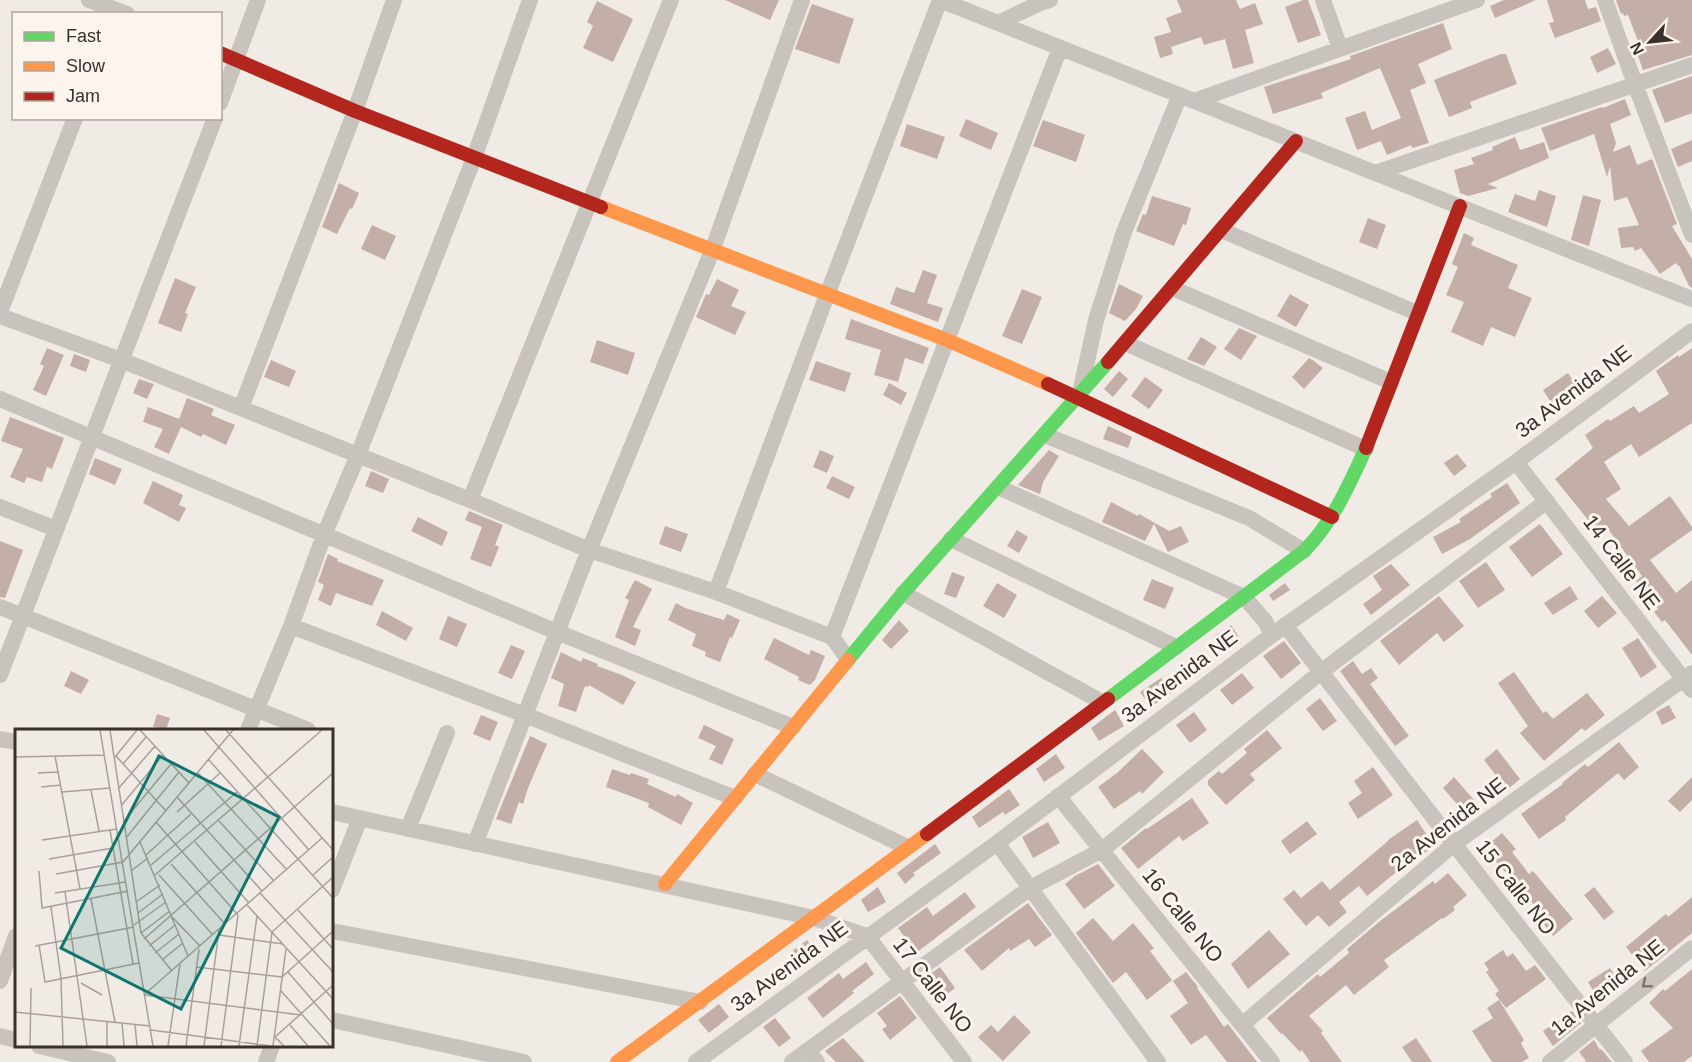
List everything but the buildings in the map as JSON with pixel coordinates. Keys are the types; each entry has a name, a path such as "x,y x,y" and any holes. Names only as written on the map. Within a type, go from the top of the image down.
{"street":[{"path":"89,0 120,9"},
{"path":"222,98 258,0"},
{"path":"241,408 355,111 394,0"},
{"path":"248,729 474,158 530,0"},
{"path":"470,500 671,0"},
{"path":"475,844 588,550 712,251 802,0"},
{"path":"716,592 940,0 1692,298"},
{"path":"1323,0 1340,48"},
{"path":"1079,397 1096,320 1124,232 1187,98 1477,0"},
{"path":"1605,0 1692,234"},
{"path":"998,23 1041,1"},
{"path":"832,637 1060,48"},
{"path":"222,54 355,111 946,340 1079,397 1332,517"},
{"path":"1375,173 1692,65"},
{"path":"74,120 0,314 122,360 588,550 716,592 832,637 848,659"},
{"path":"0,675 213,120"},
{"path":"665,884 903,592 1079,397 1296,141"},
{"path":"617,1062 1244,597 1304,551 1316,539 1332,517 1366,449 1460,206"},
{"path":"1221,230 1417,313"},
{"path":"1172,288 1391,382"},
{"name":"3a Avenida NE","path":"696,1062 997,843 1279,630 1516,462 1692,331"},
{"path":"1125,343 1366,449"},
{"path":"0,399 324,536 793,727"},
{"path":"1045,435 1250,518 1304,551"},
{"name":"14 Calle NE","path":"1516,462 1689,680"},
{"path":"998,487 1244,597"},
{"path":"792,1062 813,1056 901,981 1030,888 1102,850 1321,672 1547,501"},
{"path":"0,507 56,529"},
{"path":"951,539 1176,647"},
{"path":"903,592 1102,702"},
{"name":"15 Calle NO","path":"1244,597 1265,621 1279,630 1321,672 1624,1062"},
{"path":"0,607 305,729"},
{"path":"291,626 735,798"},
{"name":"2a Avenida NE","path":"1242,1025 1454,844 1689,680"},
{"path":"408,829 447,733"},
{"path":"0,739 15,742"},
{"path":"755,774 908,847"},
{"name":"16 Calle NO","path":"1058,796 1272,1062"},
{"path":"333,812 814,918 867,936"},
{"path":"333,887 360,818"},
{"path":"997,843 1158,1062"},
{"path":"333,931 700,1002"},
{"name":"17 Calle NO","path":"867,936 964,1062"},
{"path":"0,981 15,943"},
{"name":"1a Avenida NE","path":"1550,1062 1692,948"},
{"path":"333,1020 524,1062"},
{"path":"0,1036 15,1040"},
{"path":"43,1047 108,1062"},
{"path":"266,1062 273,1047"}],"traffic: fast":[{"path":"848,660 903,593 1108,362"},
{"path":"1108,699 1304,551 1332,515 1366,448"}],"traffic: slow":[{"path":"601,207 947,340 1048,384"},
{"path":"665,884 848,660"},
{"path":"617,1062 927,834"}],"traffic: jam":[{"path":"222,54 355,111 601,207"},
{"path":"1108,362 1296,141"},
{"path":"1366,448 1460,206"},
{"path":"1048,384 1332,517"},
{"path":"927,834 1108,699"}]}
